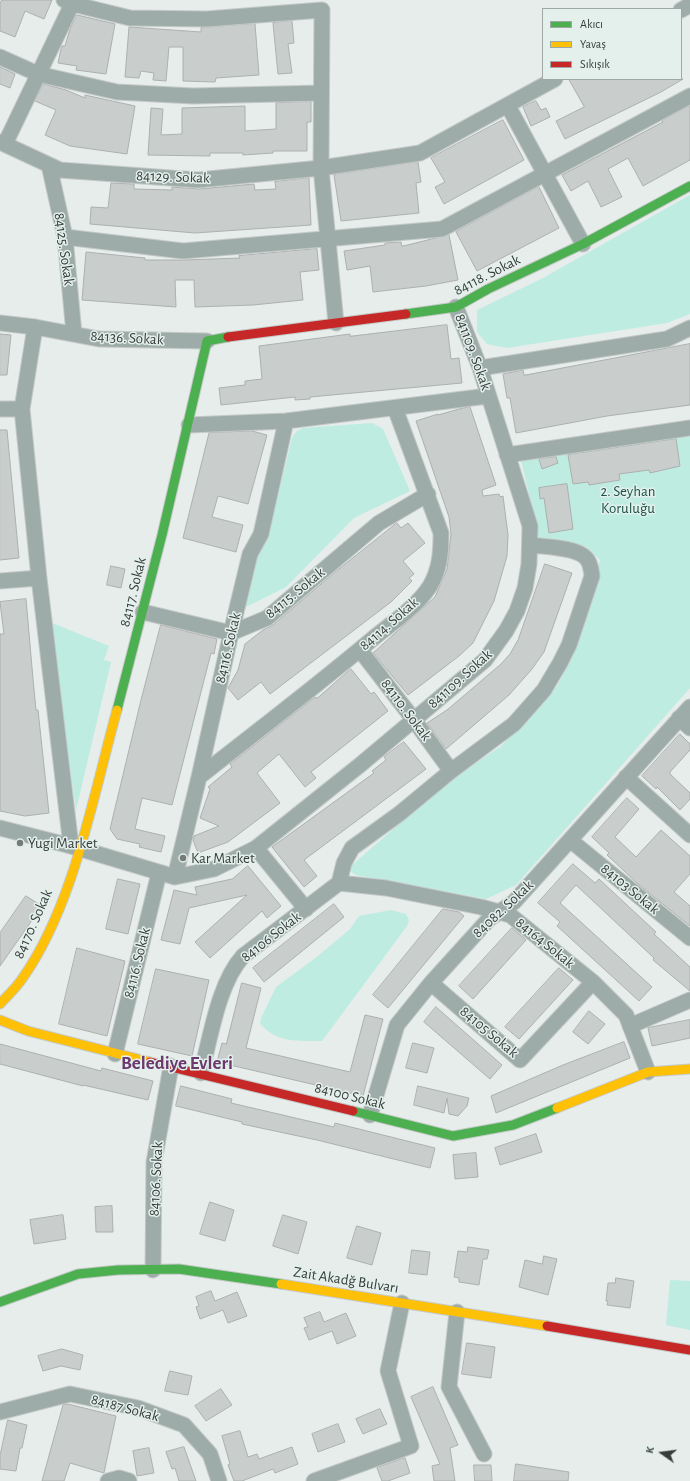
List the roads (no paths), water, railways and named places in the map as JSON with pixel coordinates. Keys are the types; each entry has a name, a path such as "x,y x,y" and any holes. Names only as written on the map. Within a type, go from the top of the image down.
{"street":[{"path":"3,143 38,74 70,1 130,18 208,19 322,5 321,168 336,323"},
{"path":"0,57 38,74 117,92 193,96 321,93"},
{"name":"84129. Sokak","path":"3,143 60,170 198,180 321,168 420,153 553,80"},
{"path":"65,237 183,251 328,237 442,229 690,96"},
{"path":"508,106 546,173 583,244"},
{"name":"84125. Sokak","path":"49,164 65,237 74,334"},
{"name":"84118. Sokak","path":"207,341 456,307 488,289 583,244 690,186"},
{"name":"841109. Sokak","path":"256,848 414,720 485,660 499,642 517,611 524,588 531,545 530,526 480,368 456,307"},
{"name":"84136. Sokak","path":"0,323 36,326 99,340 207,341"},
{"path":"36,326 22,409 39,578 75,847"},
{"path":"480,368 667,339 690,328"},
{"name":"84117. Sokak","path":"75,847 143,612 189,425 207,341"},
{"path":"189,425 286,421 488,396"},
{"name":"84114. Sokak","path":"199,777 360,650 421,597 430,586 438,570 442,552 441,533 396,408"},
{"path":"0,409 22,409"},
{"name":"84116. Sokak","path":"175,877 250,554 262,534 286,421"},
{"path":"507,455 690,428"},
{"name":"84115. Sokak","path":"231,633 267,618 379,523 428,494"},
{"path":"339,884 344,863 352,848 399,814 451,771 514,724 544,690 560,663 569,645 592,576 590,566 586,558 578,552 531,545"},
{"path":"0,581 39,578"},
{"path":"143,612 231,633"},
{"name":"84110. Sokak","path":"360,650 451,771"},
{"name":"84082. Sokak","path":"370,1115 397,1025 431,983 489,919 514,902 690,707"},
{"path":"679,718 690,728"},
{"path":"626,777 690,835"},
{"path":"0,828 75,847 175,877 214,868 256,848 306,909"},
{"name":"84103 Sokak","path":"570,840 690,938"},
{"name":"84170. Sokak","path":"0,1004 22,980 54,920 75,847"},
{"name":"84116. Sokak","path":"115,1054 159,873"},
{"name":"84106 Sokak","path":"201,1073 225,986 235,965 243,956 339,884"},
{"name":"84164 Sokak","path":"339,884 386,888 510,915 593,982 626,1015 648,1072"},
{"name":"84105 Sokak","path":"431,983 520,1060 593,982"},
{"path":"630,1026 690,1000"},
{"name":"84100 Sokak","path":"0,1020 28,1031 115,1054 201,1073 453,1136 513,1125 648,1072 690,1069"},
{"name":"84106. Sokak","path":"153,1270 154,1162 171,1066"},
{"name":"Zait Akadğ Bulvarı","path":"0,1302 78,1274 118,1270 179,1270 402,1303 690,1350"},
{"path":"314,1481 411,1446 388,1371 402,1303"},
{"path":"457,1312 449,1386 484,1454"},
{"name":"84187 Sokak","path":"0,1412 70,1394 138,1408 184,1425 210,1454 219,1481"},
{"path":"108,1481 119,1478 129,1481"}],"place":[{"name":"Yugi Market","path":"20,843"},
{"name":"Kar Market","path":"183,858"}],"district":[{"name":"Belediye Evleri","path":"177,1063"}],"park label":[{"name":"2. Seyhan Koruluğu","path":"628,500"}]}
